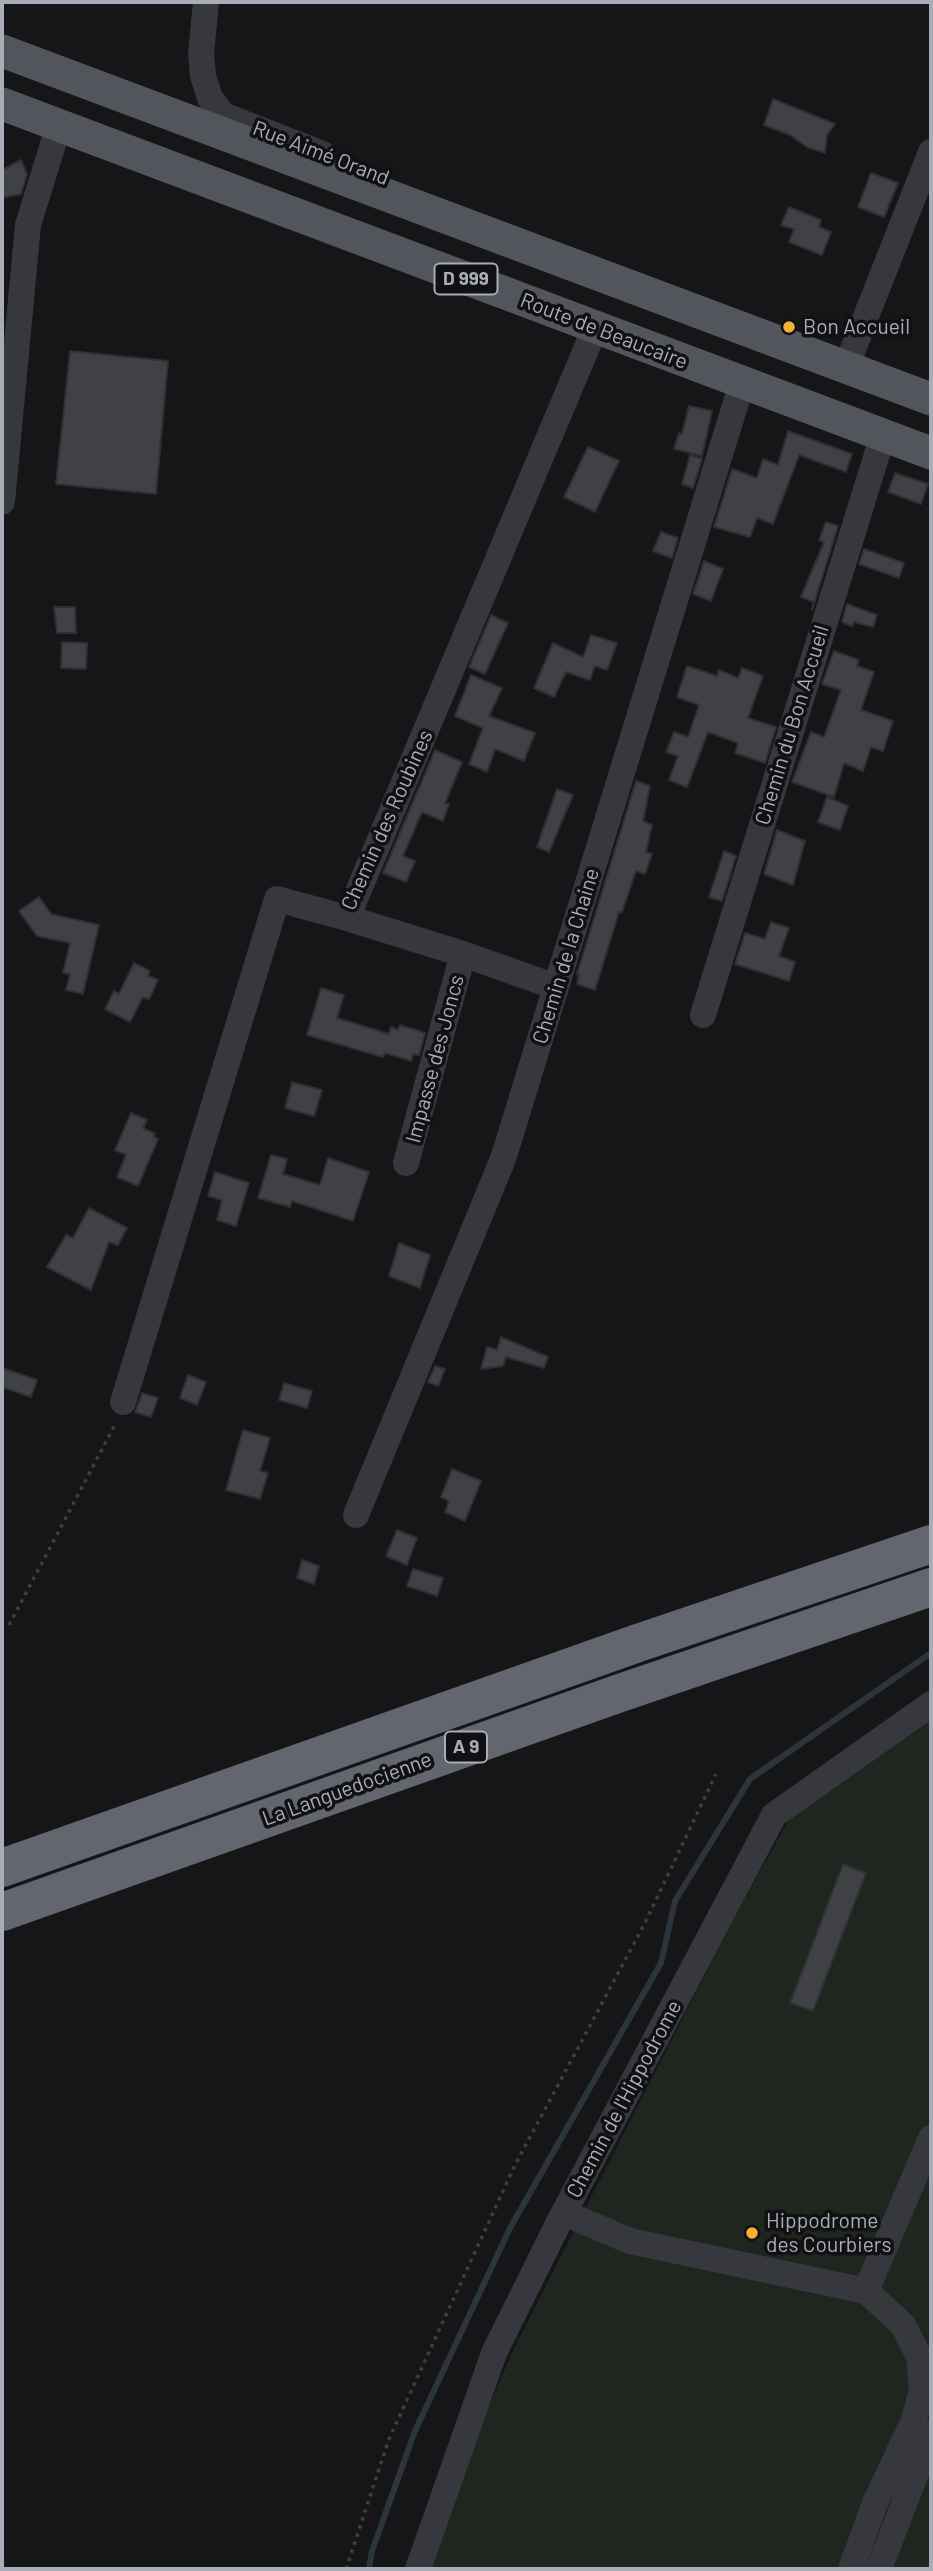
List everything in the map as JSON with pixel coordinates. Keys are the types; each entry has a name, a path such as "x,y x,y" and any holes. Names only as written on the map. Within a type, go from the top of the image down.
{"highway":[{"name":"La Languedocienne","path":"2,1868 638,1643 931,1544"},
{"name":"La Languedocienne","path":"2,1912 620,1693 931,1587"}],"main road":[{"name":"D 999","path":"2,51 931,399"},
{"name":"Route de Beaucaire","path":"2,104 931,453"}],"street":[{"name":"Rue Aimé Orand","path":"206,2 201,54 203,76 210,98 223,115 456,205 525,245"},
{"path":"2,502 28,225 59,125"},
{"path":"846,367 931,152"},
{"name":"Chemin des Roubines","path":"123,1402 277,899 347,918 595,328"},
{"name":"Chemin de la Chaine","path":"356,1516 503,1159 742,383"},
{"name":"Chemin du Bon Accueil","path":"703,1015 883,435"},
{"path":"347,918 463,954 556,988"},
{"name":"Impasse des Joncs","path":"406,1163 463,954"},
{"name":"Chemin de l'Hippodrome","path":"418,2569 494,2353 564,2213 774,1815 931,1704"},
{"path":"866,2291 931,2138"},
{"path":"564,2213 630,2241 866,2291 903,2325 919,2356 922,2390 914,2420 875,2503 851,2569"},
{"path":"878,2569 931,2434"}],"path":[{"path":"9,1625 114,1430 123,1402"},
{"path":"346,2569 389,2439 515,2165 644,1925 716,1774"}],"shaded area":[{"name":"Hippodrome des Courbiers","path":"931,1717 931,2569 428,2569 481,2425 515,2346 734,1918 792,1814"}],"building":[{"path":"773,99 835,124 827,135 825,153 764,125"},
{"path":"21,160 27,174 21,194 2,198 2,170"},
{"path":"871,173 898,183 884,217 858,207"},
{"path":"789,207 821,220 819,227 831,232 822,255 789,242 794,229 781,225"},
{"path":"70,351 168,361 156,494 56,484"},
{"path":"689,406 712,411 702,456 674,449 679,433 682,434"},
{"path":"788,431 852,454 846,472 799,455 773,524 757,518 750,537 714,527 732,469 757,478 763,459 778,465"},
{"path":"588,447 619,461 595,512 564,497"},
{"path":"690,455 702,459 693,488 682,484"},
{"path":"895,473 928,484 921,504 888,492"},
{"path":"826,522 838,526 812,610 814,602 801,597 824,542 819,540"},
{"path":"661,532 678,538 672,558 653,551"},
{"path":"864,549 904,563 899,578 859,564"},
{"path":"704,561 723,569 711,601 693,594"},
{"path":"847,604 877,615 873,627 854,622 852,626 842,622"},
{"path":"54,607 75,607 76,633 57,633"},
{"path":"491,615 508,623 485,674 469,667"},
{"path":"591,635 617,643 607,670 595,666 590,680 566,672 554,697 534,688 553,643 583,657"},
{"path":"62,642 87,643 86,669 61,668"},
{"path":"834,651 859,660 857,666 874,672 861,710 893,721 883,751 871,747 863,771 844,763 834,797 792,782 811,732 824,737 841,690 822,684"},
{"path":"687,666 717,676 719,670 738,678 742,668 763,676 748,718 776,727 765,763 735,753 738,743 708,732 687,787 669,780 678,756 666,752 674,732 688,737 699,705 677,697"},
{"path":"471,675 502,688 489,716 535,733 524,761 495,749 487,772 469,764 483,728 455,716"},
{"path":"435,750 462,762 445,803 449,804 443,821 422,812 403,856 415,861 406,882 383,873"},
{"path":"636,781 650,786 643,821 652,825 646,852 652,854 645,874 636,871 622,912 619,912 595,990 577,984 577,974"},
{"path":"557,789 573,795 549,852 537,847"},
{"path":"827,797 848,806 840,830 818,822"},
{"path":"777,830 805,841 793,885 764,874"},
{"path":"724,851 736,856 722,901 709,897"},
{"path":"39,897 51,914 99,925 83,994 66,990 70,974 63,973 70,943 37,936 19,911"},
{"path":"771,922 789,928 779,956 795,962 789,981 735,964 745,933 765,939"},
{"path":"134,963 150,971 148,976 158,980 149,999 143,997 130,1022 105,1009 114,991 119,994"},
{"path":"321,988 344,995 337,1018 389,1034 391,1027 398,1030 400,1025 425,1033 419,1055 413,1054 411,1061 385,1053 383,1057 307,1035"},
{"path":"292,1082 322,1090 314,1116 285,1108"},
{"path":"131,1113 147,1120 143,1128 155,1134 154,1137 158,1139 138,1186 117,1177 126,1155 115,1150"},
{"path":"271,1155 287,1159 283,1174 320,1185 328,1158 369,1172 353,1221 292,1201 290,1207 258,1198"},
{"path":"215,1172 249,1183 236,1226 217,1220 222,1200 208,1196"},
{"path":"89,1208 127,1228 118,1245 109,1242 91,1290 47,1267 66,1235 73,1238"},
{"path":"399,1243 430,1255 420,1288 389,1276"},
{"path":"501,1337 548,1357 544,1368 506,1357 503,1366 481,1369 487,1347 497,1350"},
{"path":"435,1366 445,1369 438,1386 428,1382"},
{"path":"2,1368 37,1380 31,1397 2,1387"},
{"path":"188,1375 206,1382 197,1405 180,1398"},
{"path":"284,1383 312,1391 307,1408 279,1400"},
{"path":"142,1393 158,1398 151,1417 135,1412"},
{"path":"243,1430 270,1438 260,1471 268,1473 260,1499 226,1490"},
{"path":"452,1469 481,1481 465,1521 445,1512 449,1501 441,1497"},
{"path":"397,1530 417,1538 407,1565 386,1556"},
{"path":"302,1560 319,1566 314,1584 297,1578"},
{"path":"413,1569 443,1578 437,1596 407,1586"},
{"path":"843,1864 866,1873 813,2011 790,2003"}],"waterway":[{"path":"369,2569 372,2551 415,2431 510,2228 661,1963 675,1901 750,1779 931,1653"}],"place":[{"name":"Bon Accueil","path":"789,327"},
{"name":"Hippodrome des Courbiers","path":"752,2233"}]}
